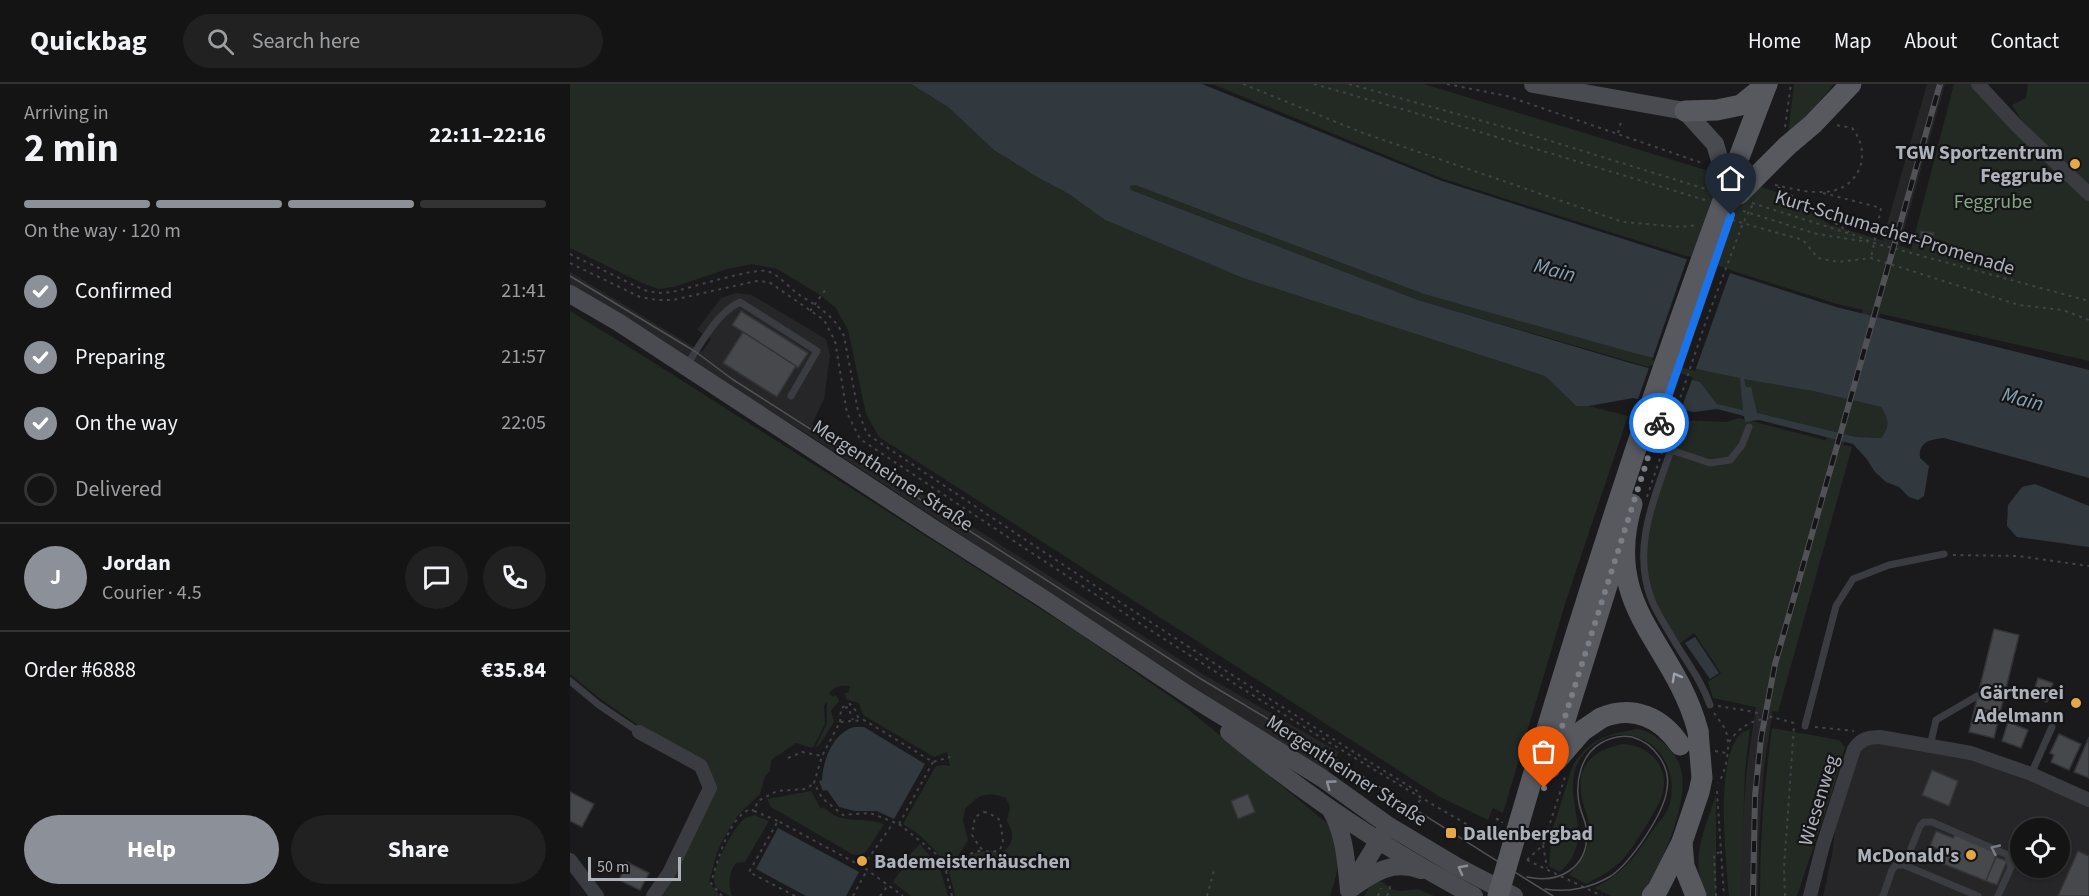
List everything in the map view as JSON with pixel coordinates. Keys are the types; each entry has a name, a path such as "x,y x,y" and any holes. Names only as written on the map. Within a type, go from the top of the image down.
{"main road":[{"path":"1533,84 1685,111 1717,110 1741,105 1767,84"},
{"path":"1513,896 1558,770 1626,524 1695,317 1767,84"},
{"path":"1498,896 1573,645 1628,476 1732,198 1785,87"},
{"path":"1732,198 1813,124 1846,87"},
{"path":"1685,111 1715,144 1732,198"},
{"name":"Mergentheimer Straße","path":"570,294 1041,597 1190,696 1322,778 1440,877 1474,896"},
{"path":"1626,524 1624,562 1632,597 1651,635 1688,698 1698,731 1702,778 1684,834 1658,889 1652,896"},
{"name":"Mergentheimer Straße","path":"1190,696 1256,754 1330,808 1383,829 1513,896"},
{"path":"1558,770 1582,731 1600,718 1615,713 1633,712 1650,717 1666,728 1680,745 1689,769 1684,866 1696,896"},
{"path":"1330,808 1339,825 1343,840 1347,893"},
{"path":"1347,893 1383,829"},
{"path":"1347,893 1377,871 1393,866 1414,867 1440,877"}],"street":[{"path":"1978,84 2017,126 2088,192"},
{"path":"639,732 701,766 710,789 669,873 653,896"},
{"path":"1871,737 1971,753 2031,774 2089,800"},
{"name":"Wiesenweg","path":"1810,896 1823,845 1854,748 1862,740 1871,737"},
{"path":"570,860 597,896"}],"lane":[{"path":"686,367 706,335 732,306 740,302 817,351 790,396"},
{"path":"1710,705 1694,670 1673,639 1652,601 1646,579 1643,551 1646,524 1671,450 1710,463 1730,460 1742,446 1749,427"},
{"path":"1805,726 1836,606 1853,579 1889,565 1944,554"},
{"path":"570,681 598,705 639,732"},
{"path":"1930,746 1936,720 1977,696"},
{"path":"2031,774 2052,727"},
{"path":"1883,896 1892,870 1908,856 1920,826 1924,822 1932,822 2008,855 2011,867 1998,896"},
{"path":"1896,865 1904,865 1978,896"}],"path":[{"path":"1243,84 1363,133 1623,222 1681,227 1701,224"},
{"path":"1314,84 1732,198 1817,234 1874,243"},
{"name":"Kurt-Schumacher-Promenade","path":"1349,84 1515,130 1874,243 2089,301"},
{"path":"1447,84 1507,96 1702,163"},
{"path":"1787,146 1784,135 1785,87 1791,84"},
{"path":"1618,133 1621,122"},
{"path":"1822,193 1847,184 1862,163 1863,150 1860,137 1852,128 1829,125"},
{"path":"1854,235 1775,186 1822,193 1881,208 1871,258"},
{"path":"1646,501 1705,324 1743,223 1732,198"},
{"path":"1732,220 1803,240 1818,258 1838,262 1871,258 2019,305 2063,310 2089,320"},
{"path":"570,255 644,290 658,293 672,292 739,275 767,271 774,274 828,314 844,336 858,411 867,434 1068,569 1417,791 1421,799 1410,814 1410,821 1383,829"},
{"path":"570,263 640,297 657,300 673,300 756,281 772,283 824,320 835,340 848,413 860,439 1065,575 1335,747 1497,842 1490,846"},
{"path":"810,311 826,289"},
{"path":"1944,554 2018,556 2089,566"},
{"path":"754,811 758,801 768,794 787,789 806,789 814,783 822,756 840,722 841,708 850,704 859,720"},
{"path":"1724,896 1719,799 1716,786 1722,778 1728,743 1726,732 1706,705 1749,711 1805,726 1850,730 1871,737"},
{"path":"845,708 848,707 853,720"},
{"path":"1728,743 1737,730 1748,724 1760,719 1774,718"},
{"path":"840,722 864,720 933,762"},
{"path":"1785,896 1784,868 1795,723"},
{"path":"1712,751 1726,753"},
{"path":"788,759 802,752 822,756"},
{"path":"899,824 933,762 950,757"},
{"path":"1547,869 1543,844 1558,770"},
{"path":"814,783 822,798 843,815 870,813 899,824 936,854 946,871 952,896"},
{"path":"722,896 711,883 722,845 741,813 751,809 863,867 903,896"},
{"path":"946,871 966,855 981,850 988,853 1000,850 1003,841 999,828 1000,820 989,813 978,814 975,817 972,835 981,850"},
{"path":"1499,830 1502,821 1497,819 1494,828 1499,830 1502,821 1497,819 1493,828 1499,830 1502,822"},
{"path":"778,821 749,872 795,896"},
{"path":"863,867 894,822"},
{"path":"1543,844 1527,860 1602,896"},
{"path":"1716,896 1714,854 1721,852"},
{"path":"1207,896 1215,867"},
{"path":"853,896 867,870"},
{"path":"1387,896 1390,889 1388,876"},
{"path":"880,896 889,884"}],"shaded area":[{"path":"1927,84 1945,84 1787,644 1776,689 1764,768 1759,833 1758,896 1741,896 1742,833 1747,767 1759,687 1769,640"},
{"path":"570,272 702,352 711,339 697,330 721,298 736,293 752,295 826,339 830,356 824,399 812,424 1204,675 1339,752 1326,774 804,432 570,286"},
{"path":"1871,740 1971,757 2089,806 2089,896 1823,896 1832,855 1837,812 1858,751"}],"green space":[{"path":"570,84 911,84 948,107 994,150 1069,194 1105,220 1243,278 1545,376 1576,406 1589,406 1628,416 1565,604 1503,813 1493,808 1488,820 1440,797 879,437 866,414 848,330 836,308 820,295 777,269 752,264 727,269 674,287 658,289 570,248"},
{"name":"Feggrube","path":"1212,84 1424,84 1774,191 1831,225 1911,249 1954,84 1973,84 2089,199 2089,361 1837,304 1443,179"},
{"path":"1794,84 1834,84 1799,126 1788,135"},
{"name":"TGW Sportzentrum Feggrube","path":"2028,84 2089,84 2089,192 2032,137 2012,105 2026,98"},
{"path":"1135,185 1424,294 1710,372 1813,391 1881,407 1887,419 1887,426 1881,438 1856,437 1717,404 1700,382 1418,300 1131,190 1130,186"},
{"path":"570,311 1080,634 1184,706 1327,823 1338,850 1338,867 1330,896 955,896 949,872 954,867 972,854 986,851 1001,853 1011,843 1012,834 1007,821 1010,807 1006,798 984,795 965,809 963,821 968,840 958,856 946,864 927,842 903,824 936,766 950,766 947,752 934,757 863,715 859,703 846,699 845,693 849,692 850,686 844,686 836,687 829,693 833,697 836,695 839,701 831,711 834,722 820,744 815,748 827,723 827,702 824,706 825,724 814,746 812,748 796,743 771,760 770,771 765,776 760,794 738,815 725,836 717,852 709,882 720,896 661,896 711,792 713,778 707,761 642,728 570,674"},
{"path":"1739,418 1852,447 1778,712 1713,698 1708,682 1721,673 1694,633 1676,646 1643,578 1649,505 1680,420 1726,422"},
{"path":"1772,728 1839,740 1845,747 1797,896 1760,896 1763,812"},
{"path":"1637,729 1656,737 1675,756 1683,780 1682,797 1665,852 1641,896 1611,896 1594,888 1623,868 1668,809 1672,786 1670,775 1667,764 1654,746 1629,735 1611,736 1598,742 1582,757 1574,773 1573,789 1578,840 1573,856 1560,872 1549,866 1552,831 1573,765 1580,756 1600,739 1616,733"},
{"path":"1750,729 1745,771 1741,896 1729,896 1724,789 1732,749 1739,736"},
{"path":"1623,744 1643,749 1651,754 1661,769 1664,787 1646,827 1623,859 1586,884 1569,875 1583,856 1590,834 1581,790 1583,770 1593,756"},
{"path":"811,791 821,809 824,807 837,817 884,824 866,852 859,855 852,854 771,807 767,799"},
{"path":"1716,795 1716,896 1707,896 1701,883 1699,870 1700,845"},
{"path":"754,815 769,821 745,862 736,863 734,866 730,879 732,896 730,896 715,885 716,870 735,830 745,818"},
{"path":"920,844 940,868 948,896 911,896 893,882 909,859 908,857"},
{"path":"1377,881 1383,882 1390,889 1401,891 1418,889 1434,896 1364,896"}],"water":[{"name":"Main","path":"911,84 1202,84 1442,181 1836,307 2089,370 2089,478 1939,438 1926,442 1921,448 1920,458 1929,466 1924,496 1918,500 1909,497 1899,487 1886,482 1853,444 1759,420 1745,422 1744,416 1717,409 1694,412 1633,398 1589,406 1576,406 1545,376 1243,278 1105,220 1069,194 994,150 948,107","holes":["1135,185 1424,294 1634,353 1740,378 1743,410 1717,404 1700,382 1418,300 1131,190 1130,186","1744,379 1813,391 1881,407 1887,419 1886,429 1881,438 1856,437 1757,413 1751,387 1746,387"]},
{"path":"2035,484 2089,506 2089,547 2017,537 2007,526 2008,505 2022,487"},
{"path":"1695,637 1719,673 1710,679 1685,643"},
{"path":"854,727 864,727 925,764 894,819 877,811 855,811 839,807 827,790 823,791 819,781 822,780 824,764 830,748 840,735"},
{"path":"778,828 859,872 846,896 806,896 756,869"}],"pier":[{"path":"1688,256 1731,270 1695,371 1652,360"},
{"path":"1650,365 1693,377 1680,412 1637,402"}],"building":[{"path":"1921,231 1934,233 1933,244 1920,242"},
{"path":"741,311 808,353 798,368 732,325"},
{"path":"743,332 796,366 777,397 723,363"},
{"path":"1994,629 2019,635 2000,713 1975,707"},
{"path":"2038,678 2053,683 2047,702 2032,697"},
{"path":"1975,707 2000,713 1994,738 1969,732"},
{"path":"2008,722 2028,730 2021,748 2002,741"},
{"path":"2059,734 2081,744 2069,770 2051,762 2054,755 2050,753"},
{"path":"2089,737 2089,778 2074,772"},
{"path":"1932,770 1958,781 1949,806 1922,795"},
{"path":"570,792 594,804 582,827 570,821"},
{"path":"1248,794 1255,812 1238,819 1231,801"},
{"name":"McDonald's","path":"1936,831 1953,838 1955,834 1998,852 1986,881 1941,863 1946,852 1930,846"},
{"path":"2078,851 2089,856 2089,896 2058,896 2066,878 2070,878 2070,869"},
{"path":"1996,857 2007,861 1997,885 1986,881"},
{"path":"627,862 649,873 640,890 619,880"}],"tram line":[{"path":"570,276 696,352 732,379 1201,679 1335,759 1553,896"},
{"path":"1527,877 1538,879 1560,876 1576,865 1582,856 1587,834 1579,803 1578,786 1584,761 1594,748 1608,740 1624,736 1647,744 1659,757 1668,780 1665,799 1660,811 1637,849 1611,876 1595,884 1570,890 1545,889"}],"railway":[{"path":"1753,896 1755,796 1761,738 1775,664 1940,84"}],"way so far":[{"path":"1544,788 1659,423"}],"place":[{"name":"TGW Sportzentrum Feggrube","path":"2075,164"},
{"name":"Gärtnerei Adelmann","path":"2076,703"},
{"name":"Dallenbergbad","path":"1451,833"},
{"name":"McDonald's","path":"1971,855"},
{"name":"Bademeisterhäuschen","path":"862,861"}],"route":[{"path":"1659,423 1731,215"}]}
